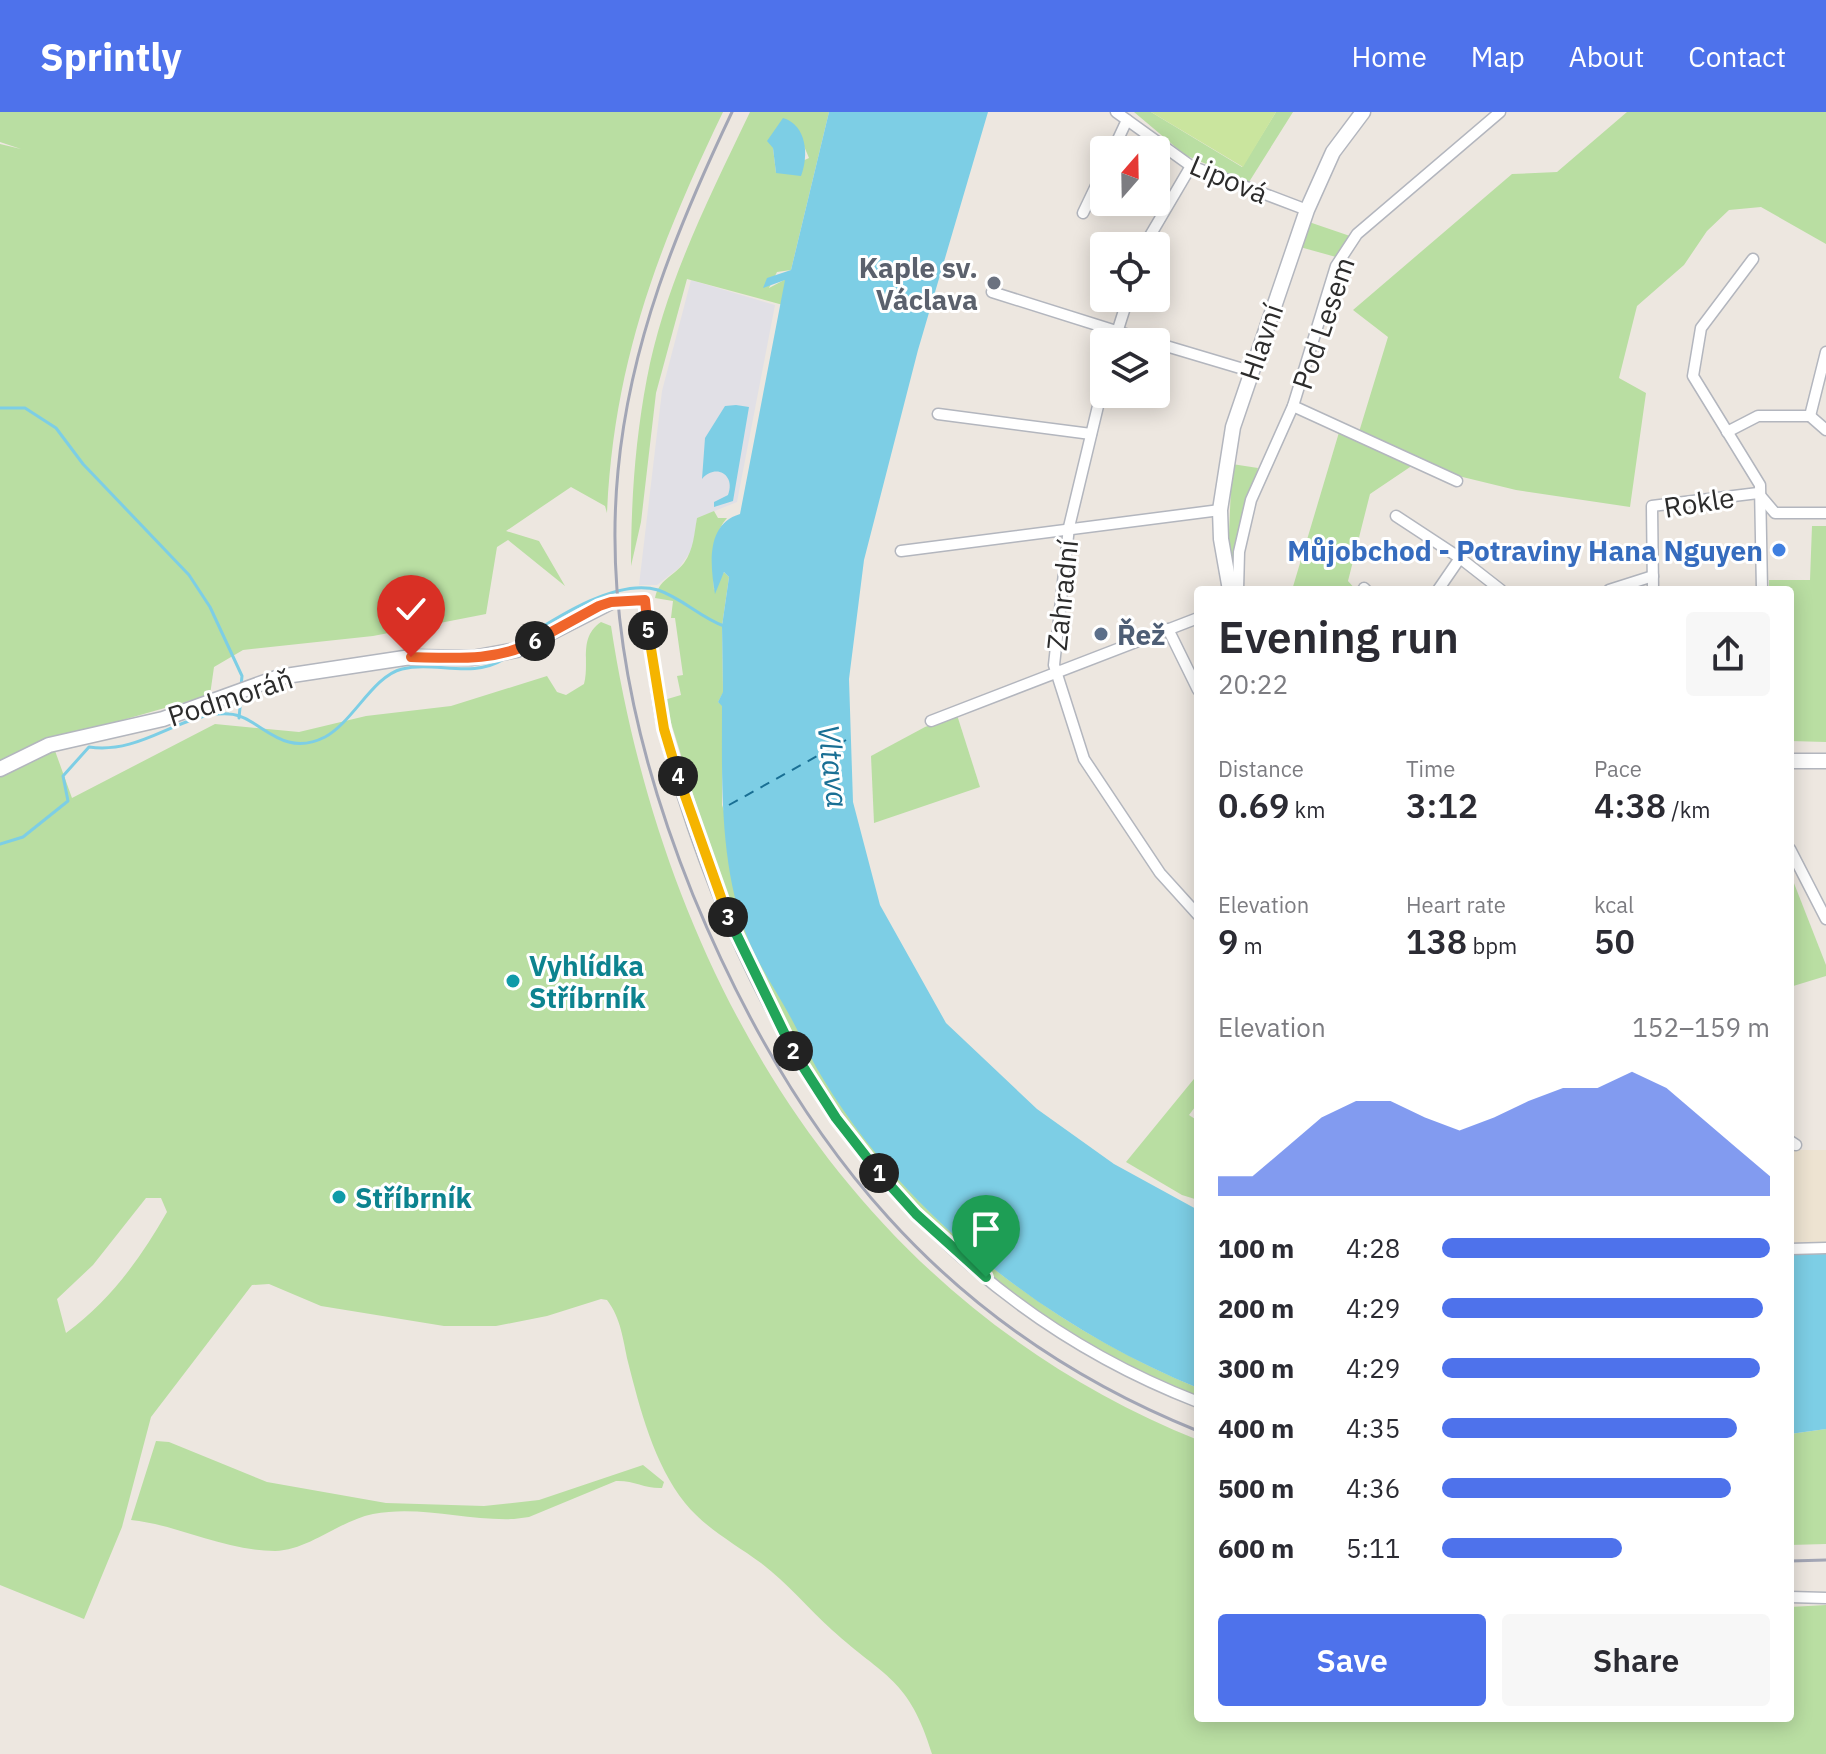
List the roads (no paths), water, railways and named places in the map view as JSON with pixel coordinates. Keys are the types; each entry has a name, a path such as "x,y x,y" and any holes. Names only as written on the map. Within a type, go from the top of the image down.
{"street":[{"name":"Lipová","path":"1116,112 1191,166 1307,210"},
{"name":"Hlavní","path":"1229,586 1221,539 1220,510 1233,427 1307,210 1333,152 1363,112"},
{"name":"Pod Lesem","path":"1238,586 1239,552 1251,500 1293,406 1336,266 1357,234 1495,114"},
{"path":"1120,136 1127,120"},
{"path":"1152,232 1191,166"},
{"path":"1083,213 1090,198"},
{"path":"1753,259 1701,328 1693,359 1693,376 1760,485 1763,499 1762,586"},
{"path":"992,292 1091,328"},
{"path":"1170,348 1250,371"},
{"path":"1810,416 1826,352"},
{"path":"1293,406 1457,481"},
{"name":"Zahradní","path":"1097,408 1069,527 1054,654 1057,672 1084,759 1160,873 1194,911"},
{"path":"938,414 1091,434"},
{"path":"1727,432 1758,416 1810,416 1826,430"},
{"name":"Rokle","path":"1653,576 1652,506 1758,493 1763,499"},
{"path":"1763,499 1775,513 1826,513"},
{"path":"901,551 1220,510"},
{"path":"1396,516 1496,586"},
{"path":"1441,586 1460,558"},
{"path":"1622,586 1653,576 1653,586"},
{"path":"605,604 645,600 649,650 664,729 694,828 730,924 767,1002 803,1069 836,1118 916,1214 986,1277 1066,1336 1136,1375 1194,1400"},
{"name":"Podmoráň","path":"0,769 49,745 130,729 279,677 411,657 472,658 512,651 605,604"},
{"path":"931,721 1194,619"},
{"path":"1168,629 1194,682"},
{"path":"1794,761 1826,761"},
{"path":"1794,857 1826,919"},
{"path":"1818,908 1826,896"},
{"path":"1794,1249 1826,1248"},
{"path":"1794,1597 1826,1598"}],"water":[{"name":"Vltava","path":"829,112 988,112 918,350 864,560 849,679 853,802 880,905 946,1023 1037,1109 1114,1164 1194,1208 1194,1386 1085,1332 1032,1297 933,1216 889,1169 850,1120 816,1067 748,939 732,882 724,824 722,706 718,702 723,692 722,626 729,577 724,572 715,594 712,558 721,526 740,514 785,280 763,288 767,278 791,270"},
{"path":"783,118 797,127 804,142 805,159 801,176 776,173 773,148 767,141"},
{"path":"725,406 749,407 733,501 714,507 714,502 728,495 730,488 727,477 718,472 707,474 702,479 705,438"},
{"path":"1794,1254 1826,1254 1826,1429 1794,1433"}],"waterway":[{"path":"0,408 25,408 56,428 83,464 189,575 210,607 242,676 241,686"},
{"path":"515,644 584,604 622,590 641,588 667,594 724,626"},
{"path":"0,844 23,837 68,801 63,776 89,747 127,745 194,719 229,714 240,716 283,740 309,743 335,730 392,673 415,667 479,668 504,659"},
{"path":"239,718 241,697"}],"railway":[{"path":"732,112 675,243 645,331 624,423 618,471 616,580 621,634 642,740 674,844 693,895 734,985 779,1069 831,1147 888,1218 953,1282 1026,1339 1108,1389 1194,1429"},
{"path":"1794,1561 1826,1560"}],"place":[{"name":"Kaple sv. Václava","path":"994,283"},
{"name":"Můjobchod - Potraviny Hana Nguyen","path":"1779,550"},
{"name":"Řež","path":"1101,634"},
{"name":"Vyhlídka Stříbrník","path":"513,981"},
{"name":"Stříbrník","path":"339,1197"}]}
